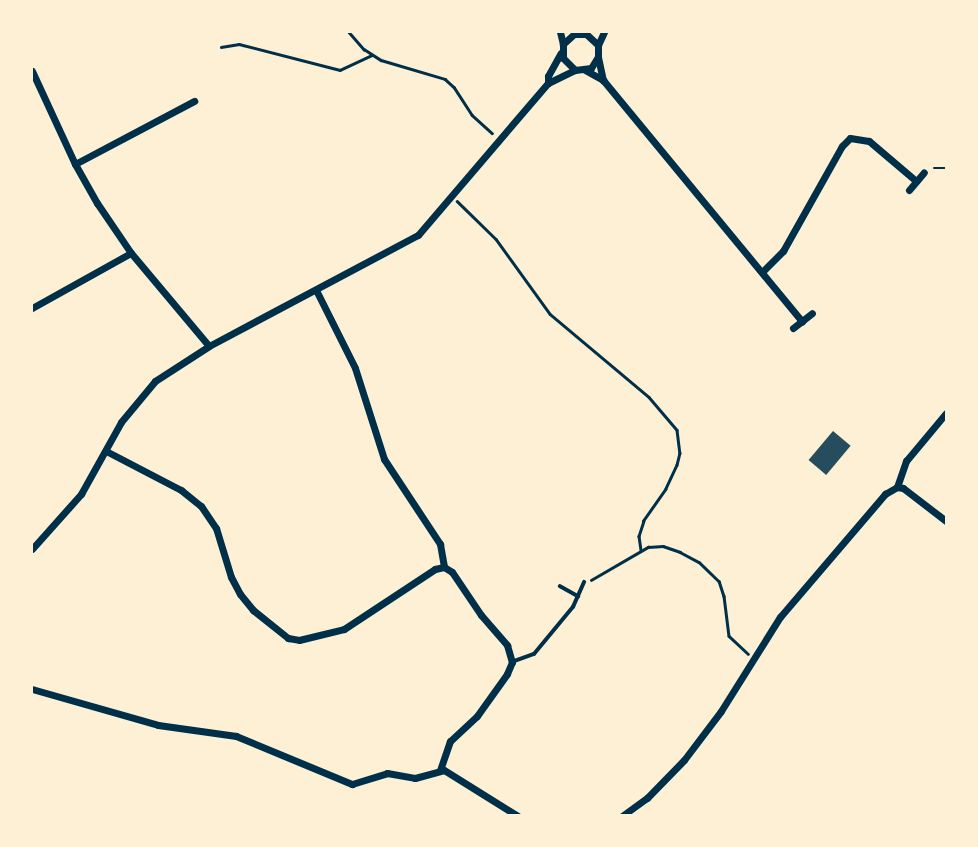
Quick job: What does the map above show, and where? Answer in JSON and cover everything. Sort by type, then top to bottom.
[{"type":"street","points":[[559,32],[563,44]]},
{"type":"street","points":[[548,83],[548,76],[563,44],[570,36],[583,32],[598,45]]},
{"type":"street","points":[[603,80],[598,45],[604,32]]},
{"type":"street","points":[[561,53],[566,64],[575,70]]},
{"type":"street","points":[[585,70],[598,57]]},
{"type":"street","points":[[32,549],[70,508],[121,422],[145,390],[172,368],[209,346],[413,239],[453,196],[548,83],[575,70],[585,70],[603,80],[802,321]]},
{"type":"street","points":[[32,71],[75,164],[131,253],[209,346]]},
{"type":"street","points":[[75,164],[194,101]]},
{"type":"street","points":[[852,127],[854,137]]},
{"type":"street","points":[[762,272],[783,251],[842,146],[854,137]]},
{"type":"street","points":[[854,137],[869,141],[916,181]]},
{"type":"street","points":[[909,190],[924,172]]},
{"type":"street","points":[[32,308],[131,253]]},
{"type":"street","points":[[32,689],[169,727],[236,736],[352,783],[387,773],[420,778],[440,770],[450,741],[477,716],[507,674],[512,662],[504,640],[481,615],[455,576],[444,567],[440,544],[384,459],[350,356],[316,290]]},
{"type":"street","points":[[793,328],[811,313]]},
{"type":"street","points":[[622,816],[647,799],[684,760],[725,705],[793,601],[876,502],[897,487],[906,461],[947,413]]},
{"type":"street","points":[[106,451],[171,484],[201,506],[216,528],[231,577],[240,594],[253,610],[288,638],[299,640],[352,625],[431,571],[444,567]]},
{"type":"street","points":[[897,487],[910,491],[947,521]]},
{"type":"street","points":[[440,770],[518,816]]},
{"type":"lane","points":[[512,662],[534,654],[578,596],[584,582]]},
{"type":"lane","points":[[560,586],[578,596]]},
{"type":"path","points":[[349,32],[372,55],[444,79],[454,87],[472,116],[500,140]]},
{"type":"path","points":[[221,47],[239,44],[340,70],[372,55]]},
{"type":"path","points":[[934,168],[947,168]]},
{"type":"path","points":[[453,196],[496,239],[550,314],[632,382],[670,419],[680,442],[680,453],[672,478],[641,530],[641,550]]},
{"type":"path","points":[[584,582],[623,563],[641,550],[654,546],[671,548],[704,567],[722,588],[729,636],[736,646],[754,658]]},
{"type":"building","points":[[833,431],[851,446],[826,475],[809,460]]}]
